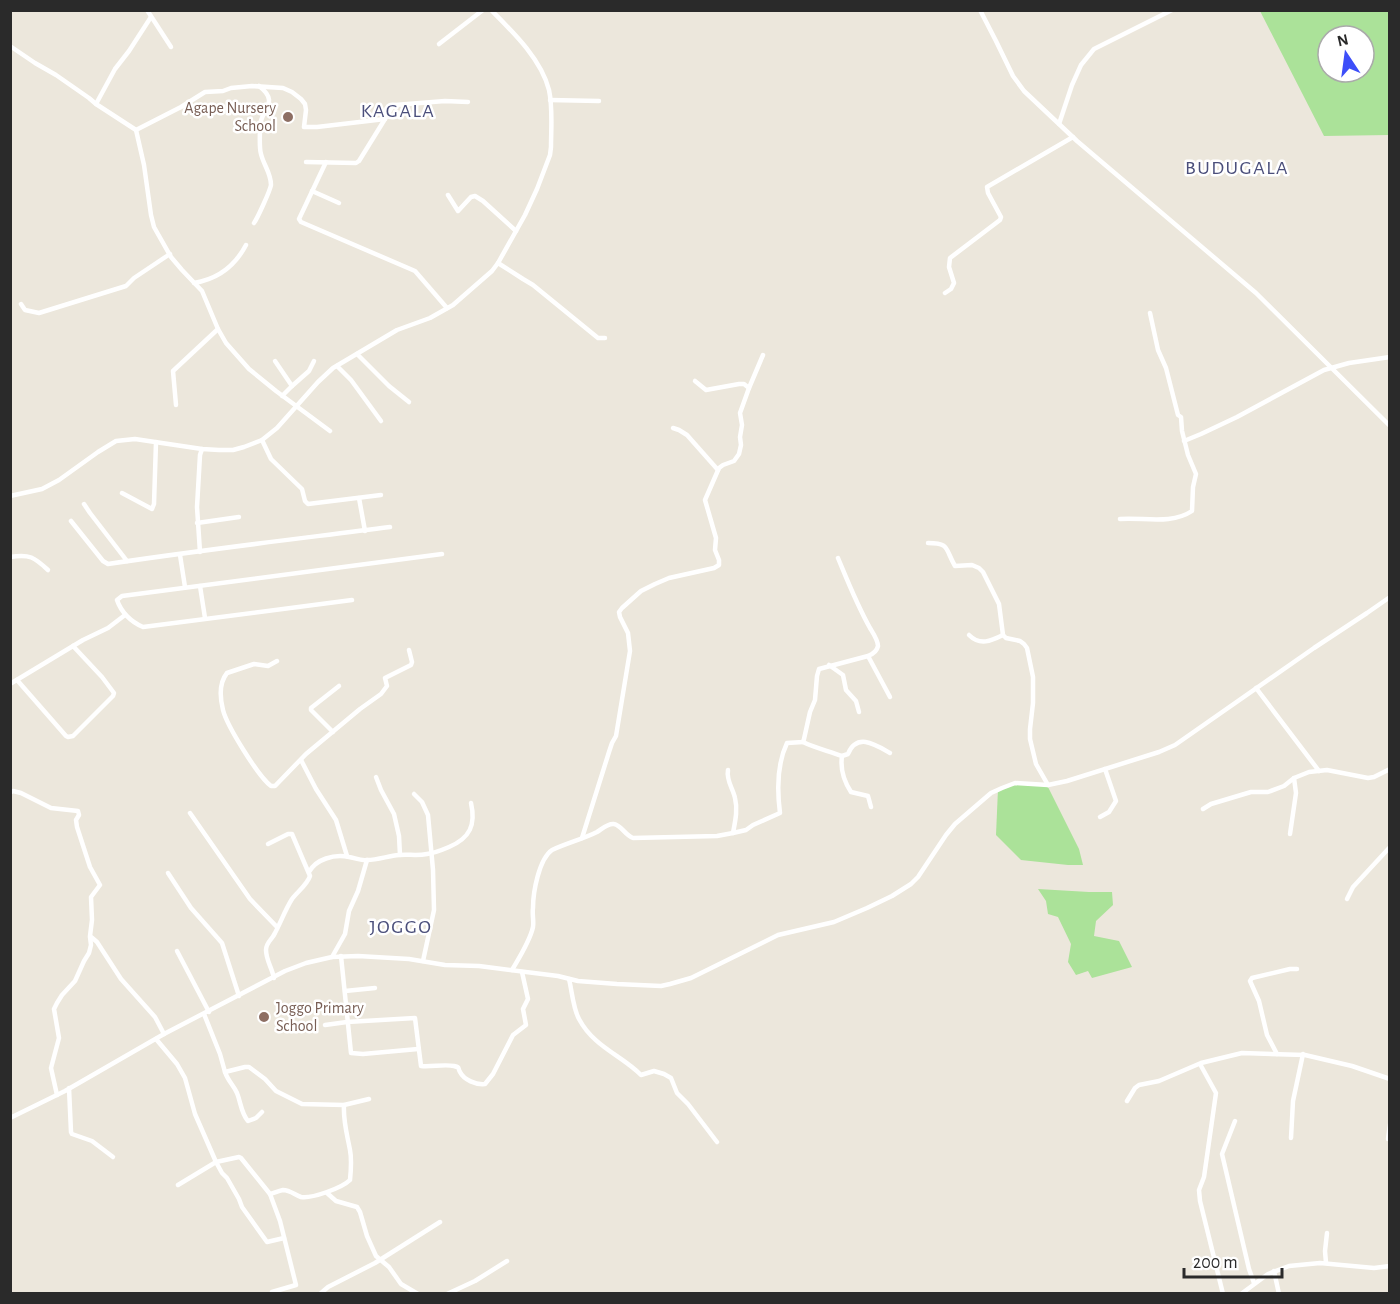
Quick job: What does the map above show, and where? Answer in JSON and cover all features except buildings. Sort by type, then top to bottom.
[{"type":"street","points":[[147,10],[171,47]]},
{"type":"street","points":[[439,44],[483,10]]},
{"type":"street","points":[[10,496],[42,489],[116,441],[135,439],[202,449],[233,450],[262,440],[277,428],[318,382],[337,366],[398,330],[430,318],[447,308],[492,271],[537,189],[551,147],[549,89],[544,77],[525,45],[491,10]]},
{"type":"street","points":[[980,10],[1017,82],[1024,91],[1073,137],[1256,293],[1389,426]]},
{"type":"street","points":[[1059,124],[1081,65],[1094,49],[1172,10]]},
{"type":"street","points":[[96,104],[115,69],[151,16]]},
{"type":"street","points":[[10,46],[136,130],[144,165],[152,221],[170,254],[202,291],[218,329],[232,351],[249,369],[282,396],[330,431]]},
{"type":"street","points":[[136,130],[205,92],[223,91],[242,86],[284,88],[292,92],[305,104],[304,127],[317,128],[385,119]]},
{"type":"street","points":[[254,223],[270,190],[271,182],[270,173],[259,147],[260,120],[269,108],[269,104],[267,94],[259,86]]},
{"type":"street","points":[[550,100],[599,101]]},
{"type":"street","points":[[306,162],[356,163],[395,105],[445,101],[468,102]]},
{"type":"street","points":[[945,293],[954,283],[949,267],[950,258],[1000,220],[1001,217],[987,187],[1073,137]]},
{"type":"street","points":[[326,162],[299,219],[415,271],[447,308]]},
{"type":"street","points":[[312,191],[339,203]]},
{"type":"street","points":[[448,195],[458,211],[471,197],[475,196],[516,231]]},
{"type":"street","points":[[194,282],[210,279],[228,269],[246,245]]},
{"type":"street","points":[[21,304],[25,310],[39,313],[126,286],[170,254]]},
{"type":"street","points":[[498,262],[533,285],[598,338],[605,338]]},
{"type":"street","points":[[1120,519],[1172,519],[1192,511],[1196,474],[1184,441],[1182,420],[1178,415],[1166,368],[1158,350],[1150,313]]},
{"type":"street","points":[[176,405],[173,371],[218,329]]},
{"type":"street","points":[[357,354],[389,386],[409,402]]},
{"type":"street","points":[[582,838],[616,735],[630,651],[628,633],[620,612],[646,587],[669,578],[719,565],[715,550],[716,538],[705,500],[718,470],[723,465],[734,461],[739,454],[742,425],[740,413],[763,355]]},
{"type":"street","points":[[1184,441],[1237,417],[1331,367],[1389,357]]},
{"type":"street","points":[[275,361],[292,386]]},
{"type":"street","points":[[282,396],[309,371],[314,361]]},
{"type":"street","points":[[337,366],[351,380],[381,421]]},
{"type":"street","points":[[695,381],[706,390],[739,384],[744,384],[749,388]]},
{"type":"street","points":[[673,428],[687,435],[718,470]]},
{"type":"street","points":[[262,440],[271,459],[302,489],[308,504],[381,495]]},
{"type":"street","points":[[122,493],[152,509],[156,442]]},
{"type":"street","points":[[200,552],[197,523],[199,465],[202,449]]},
{"type":"street","points":[[359,498],[365,531]]},
{"type":"street","points":[[84,504],[127,561]]},
{"type":"street","points":[[197,523],[238,518]]},
{"type":"street","points":[[71,521],[103,561],[108,564],[390,527]]},
{"type":"street","points":[[928,543],[941,543],[945,546],[955,566],[972,565],[983,572],[999,604],[1003,635],[1005,638],[1020,641],[1027,648],[1032,677],[1033,703],[1030,739],[1038,770],[1048,784]]},
{"type":"street","points":[[351,600],[143,627],[125,615],[117,603],[118,598],[122,596],[442,554]]},
{"type":"street","points":[[10,557],[30,555],[48,570]]},
{"type":"street","points":[[180,555],[185,587]]},
{"type":"street","points":[[803,742],[815,700],[818,671],[830,665],[868,656],[877,649],[877,642],[856,602],[838,558]]},
{"type":"street","points":[[200,586],[205,618]]},
{"type":"street","points":[[10,1118],[57,1095],[164,1034],[285,971],[332,957],[382,957],[445,965],[479,966],[558,976],[578,981],[643,986],[661,986],[691,978],[778,935],[842,919],[892,896],[918,877],[955,824],[991,794],[1002,788],[1015,783],[1048,784],[1067,781],[1175,745],[1389,597]]},
{"type":"street","points":[[10,684],[108,628],[125,615]]},
{"type":"street","points":[[969,635],[978,642],[984,642],[1003,635]]},
{"type":"street","points":[[17,680],[66,736],[73,736],[114,693],[73,646]]},
{"type":"street","points":[[278,661],[268,666],[254,664],[227,673],[221,684],[223,711],[240,745],[271,786],[275,786],[301,759],[381,694],[387,686],[386,678],[411,665],[409,650]]},
{"type":"street","points":[[868,656],[890,697]]},
{"type":"street","points":[[830,665],[843,675],[846,690],[856,701],[860,712]]},
{"type":"street","points":[[333,732],[311,708],[339,686]]},
{"type":"street","points":[[1256,688],[1319,771]]},
{"type":"street","points":[[512,970],[530,937],[538,876],[547,854],[552,850],[611,824],[619,826],[633,838],[717,836],[746,830],[780,813],[778,790],[781,755],[787,743],[803,742],[842,756],[848,754],[854,745],[865,741],[890,753]]},
{"type":"street","points":[[842,756],[845,782],[854,793],[868,796],[871,807]]},
{"type":"street","points":[[301,759],[336,822],[347,856]]},
{"type":"street","points":[[1100,816],[1109,812],[1116,801],[1106,769]]},
{"type":"street","points":[[1203,809],[1211,804],[1251,792],[1268,792],[1284,786],[1305,773],[1327,770],[1364,779],[1374,777],[1389,769]]},
{"type":"street","points":[[728,770],[728,781],[736,801],[733,833]]},
{"type":"street","points":[[376,777],[394,814],[400,855]]},
{"type":"street","points":[[1290,834],[1296,793],[1294,778]]},
{"type":"street","points":[[10,793],[13,791],[21,793],[51,808],[76,810],[79,813],[76,824],[90,867],[100,885],[91,897],[92,920],[89,953],[75,981],[62,995],[54,1009],[59,1038],[51,1068],[57,1095]]},
{"type":"street","points":[[414,794],[426,809],[431,854],[434,910],[423,961]]},
{"type":"street","points":[[309,872],[312,866],[323,860],[347,856],[367,860],[400,855],[431,854],[463,839],[469,832],[473,818],[471,803]]},
{"type":"street","points":[[190,813],[250,900],[277,927]]},
{"type":"street","points":[[268,844],[292,834],[310,876],[293,897],[275,933],[267,943],[267,957],[274,978]]},
{"type":"street","points":[[1347,899],[1353,887],[1389,847]]},
{"type":"street","points":[[332,957],[345,934],[349,911],[358,891],[367,860]]},
{"type":"street","points":[[168,873],[191,908],[222,943],[239,996]]},
{"type":"street","points":[[90,936],[97,942],[121,979],[155,1017],[164,1034]]},
{"type":"street","points":[[177,951],[207,1013],[228,1080],[236,1091],[248,1121],[256,1118],[262,1112]]},
{"type":"street","points":[[341,956],[351,1053],[418,1049]]},
{"type":"street","points":[[1277,1054],[1265,1030],[1259,1000],[1250,981],[1262,975],[1297,969]]},
{"type":"street","points":[[325,1025],[415,1018],[421,1066],[456,1066],[462,1075],[475,1084],[485,1084],[493,1074],[513,1035],[526,1025],[523,1009],[528,999],[522,972]]},
{"type":"street","points":[[569,979],[578,1017],[594,1039],[641,1075],[654,1071],[668,1075],[677,1093],[717,1142]]},
{"type":"street","points":[[345,991],[375,988]]},
{"type":"street","points":[[156,1039],[177,1064],[185,1078],[195,1114],[216,1162],[239,1198],[242,1208],[267,1242],[284,1238]]},
{"type":"street","points":[[1127,1101],[1139,1085],[1166,1079],[1200,1064],[1242,1053],[1303,1054],[1352,1066],[1389,1079]]},
{"type":"street","points":[[1291,1138],[1293,1101],[1303,1054]]},
{"type":"street","points":[[1200,1064],[1216,1093],[1204,1177],[1199,1190],[1222,1293]]},
{"type":"street","points":[[225,1072],[249,1067],[276,1091],[302,1104],[344,1105],[369,1099]]},
{"type":"street","points":[[69,1088],[70,1132],[92,1141],[113,1157]]},
{"type":"street","points":[[270,1194],[282,1190],[301,1197],[308,1197],[340,1188],[350,1180],[351,1152],[344,1122],[344,1105]]},
{"type":"street","points":[[1235,1121],[1222,1154],[1254,1283]]},
{"type":"street","points":[[1388,1139],[1389,1124]]},
{"type":"street","points":[[178,1185],[216,1162],[241,1158],[270,1194],[280,1221],[296,1285],[272,1292]]},
{"type":"street","points":[[327,1193],[336,1200],[357,1207],[376,1256],[389,1267],[401,1284],[418,1293]]},
{"type":"street","points":[[320,1293],[380,1260],[440,1222]]},
{"type":"street","points":[[1326,1263],[1324,1251],[1327,1233]]},
{"type":"street","points":[[447,1293],[475,1281],[507,1261]]},
{"type":"street","points":[[1241,1293],[1268,1274],[1295,1265],[1326,1263],[1374,1268],[1389,1266]]},
{"type":"street","points":[[1274,1271],[1279,1293]]},
{"type":"green space","points":[[1260,11],[1389,11],[1389,135],[1324,136]]},
{"type":"green space","points":[[1015,785],[1047,785],[1079,849],[1083,865],[1021,860],[996,835],[998,789]]},
{"type":"green space","points":[[1038,889],[1112,892],[1113,905],[1096,921],[1094,936],[1119,941],[1132,967],[1092,978],[1088,971],[1076,975],[1068,962],[1071,944],[1058,917],[1048,914],[1046,901]]},
{"type":"place","name":"Agape Nursery School","points":[[288,117]]},
{"type":"place","name":"Joggo Primary School","points":[[264,1017]]},
{"type":"district","name":"KAGALA","points":[[398,111]]},
{"type":"district","name":"BUDUGALA","points":[[1237,168]]},
{"type":"district","name":"JOGGO","points":[[401,927]]}]
